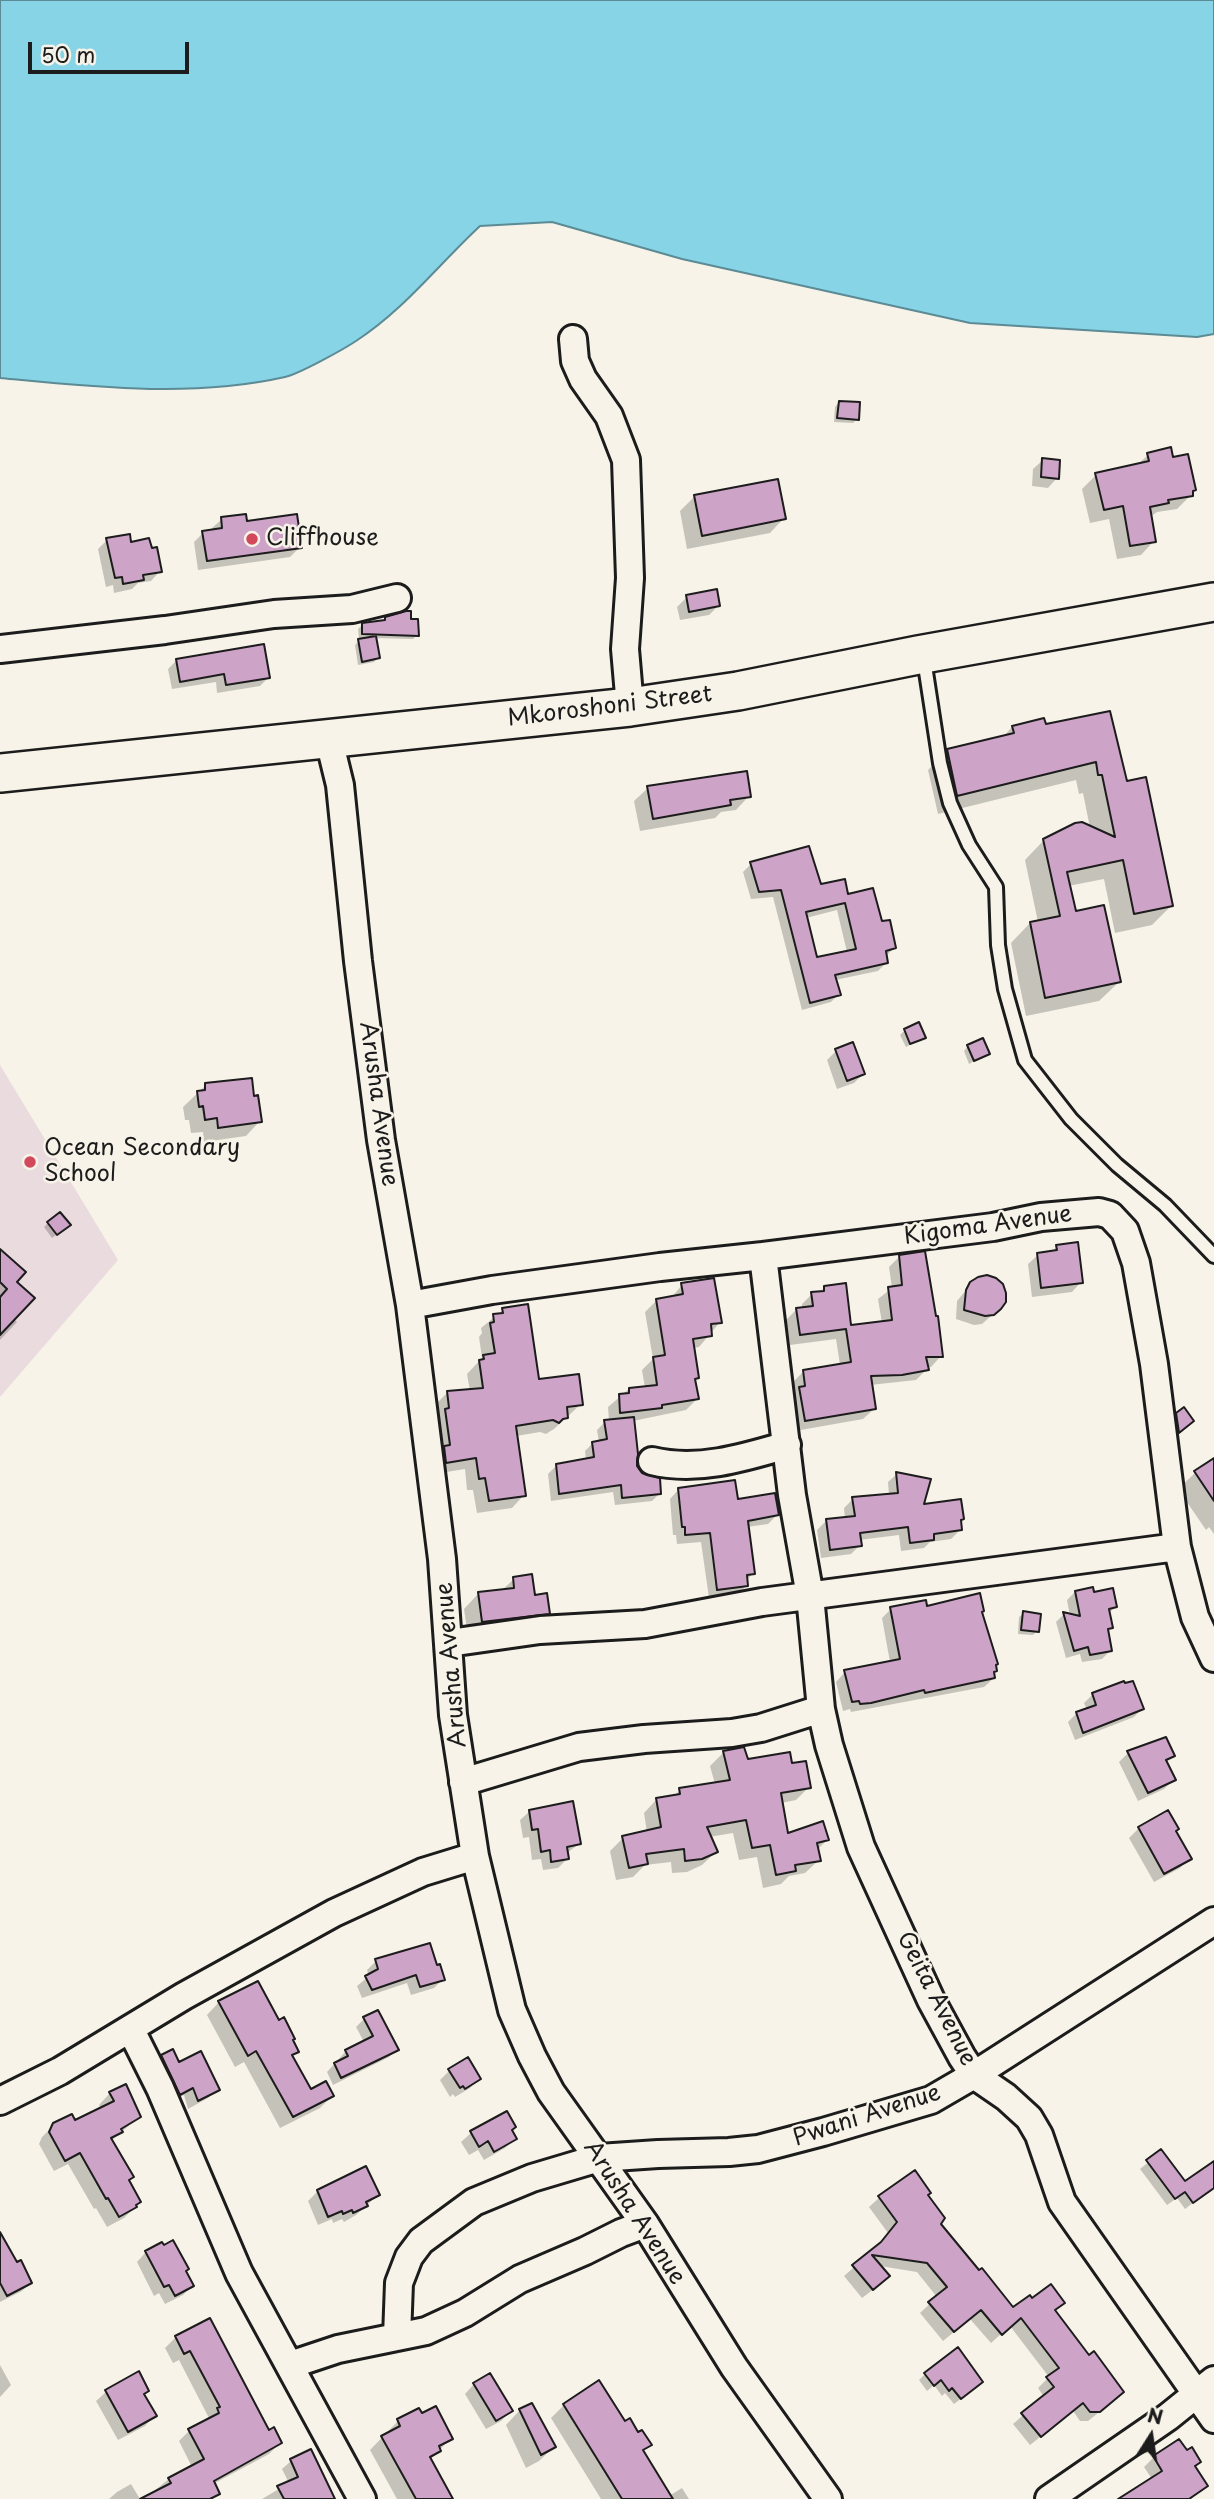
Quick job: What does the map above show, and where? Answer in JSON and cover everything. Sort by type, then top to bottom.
[{"type":"street","points":[[573,339],[573,350],[583,379],[609,416],[626,460],[630,578],[625,649],[630,708]]},
{"type":"street","points":[[0,649],[164,631],[274,614],[352,609],[397,598]]},
{"type":"street","name":"Mkoroshoni Street","points":[[0,773],[630,708],[738,691],[1214,602]]},
{"type":"street","name":"Arusha Avenue","points":[[329,740],[340,785],[358,961],[381,1140],[410,1305],[442,1559],[453,1715],[475,1856],[512,2010],[551,2092],[645,2224],[734,2367],[828,2499]]},
{"type":"street","name":"Kigoma Avenue","points":[[410,1305],[492,1290],[993,1227],[1041,1217],[1099,1212],[1110,1215],[1125,1231],[1136,1263],[1154,1364],[1177,1547],[1195,1617],[1214,1658]]},
{"type":"street","name":"Geita Avenue","points":[[763,1256],[792,1494],[810,1596],[821,1709],[829,1745],[861,1847],[931,2000],[974,2075],[1006,2097],[1029,2118],[1039,2135],[1062,2202],[1205,2388],[1214,2419]]},
{"type":"street","points":[[652,1461],[677,1466],[696,1466],[787,1446]]},
{"type":"street","points":[[449,1643],[540,1630],[645,1624],[762,1602],[1177,1547]]},
{"type":"street","points":[[463,1782],[579,1747],[732,1733],[761,1728],[821,1709]]},
{"type":"street","points":[[0,2101],[60,2071],[184,1996],[334,1913],[422,1872],[475,1856]]},
{"type":"street","name":"Pwani Avenue","points":[[397,2337],[399,2283],[410,2257],[421,2241],[474,2202],[532,2178],[599,2158],[729,2152],[768,2147],[931,2100],[1214,1921]]},
{"type":"street","points":[[131,2030],[160,2088],[239,2273],[362,2499]]},
{"type":"street","points":[[290,2365],[338,2349],[426,2331],[465,2313],[520,2279],[645,2224]]},
{"type":"street","points":[[1049,2499],[1205,2388]]},
{"type":"lane","points":[[918,656],[926,672],[940,763],[950,803],[969,845],[996,887],[998,945],[1004,989],[1025,1060],[1071,1119],[1117,1165],[1165,1205],[1214,1256]]},
{"type":"shaded area","name":"Ocean Secondary School","points":[[0,1065],[118,1260],[0,1397]]},
{"type":"water","points":[[0,0],[1214,0],[1214,334],[1197,337],[970,323],[682,259],[552,222],[480,226],[406,301],[373,329],[332,355],[285,377],[179,389],[107,387],[0,378]]},
{"type":"building","points":[[839,401],[860,402],[859,420],[837,418]]},
{"type":"building","points":[[1171,447],[1173,457],[1188,454],[1196,490],[1193,491],[1193,496],[1168,500],[1169,503],[1150,507],[1156,542],[1130,546],[1123,506],[1104,510],[1095,473],[1149,461],[1147,453]]},
{"type":"building","points":[[1042,458],[1060,460],[1059,479],[1041,477]]},
{"type":"building","points":[[778,479],[786,519],[702,536],[694,495]]},
{"type":"building","name":"Cliffhouse","points":[[246,514],[247,521],[297,514],[302,548],[207,561],[202,531],[222,528],[221,517]]},
{"type":"building","points":[[130,534],[131,542],[149,538],[152,548],[157,547],[162,572],[143,575],[144,580],[123,584],[122,577],[115,578],[106,538]]},
{"type":"building","points":[[717,589],[720,606],[689,612],[686,595]]},
{"type":"building","points":[[411,611],[411,619],[418,619],[419,636],[362,634],[362,623],[385,620],[385,617]]},
{"type":"building","points":[[376,636],[380,658],[362,662],[358,639]]},
{"type":"building","points":[[264,644],[270,678],[226,685],[224,674],[180,682],[176,659]]},
{"type":"building","points":[[1110,711],[1127,781],[1146,777],[1173,906],[1134,914],[1123,860],[1067,872],[1076,911],[1104,905],[1121,982],[1045,998],[1030,922],[1060,916],[1043,839],[1082,822],[1115,837],[1102,775],[1098,775],[1096,762],[957,796],[947,749],[1014,733],[1012,726],[1044,718],[1046,724]]},
{"type":"building","points":[[747,771],[751,797],[730,800],[731,805],[653,819],[647,786]]},
{"type":"building","points":[[809,846],[821,884],[845,879],[848,894],[873,888],[882,921],[890,920],[896,948],[886,951],[888,963],[835,975],[841,995],[810,1003],[781,890],[759,892],[750,862]],"holes":[[[845,903],[856,949],[817,957],[806,912]]]},
{"type":"building","points":[[919,1022],[926,1038],[910,1044],[904,1029]]},
{"type":"building","points":[[983,1038],[990,1054],[974,1061],[967,1045]]},
{"type":"building","points":[[853,1042],[865,1074],[847,1081],[835,1049]]},
{"type":"building","points":[[252,1078],[262,1122],[218,1128],[217,1118],[205,1120],[203,1106],[199,1107],[197,1091],[205,1090],[205,1083]]},
{"type":"building","points":[[60,1212],[71,1225],[57,1235],[47,1222]]},
{"type":"building","points":[[1078,1242],[1083,1283],[1041,1288],[1037,1253],[1057,1250],[1056,1245]]},
{"type":"building","points":[[0,1249],[26,1272],[17,1282],[35,1298],[0,1335],[0,1297],[7,1289],[0,1282]]},
{"type":"building","points":[[925,1251],[943,1357],[926,1357],[929,1370],[902,1375],[871,1376],[876,1409],[805,1421],[799,1387],[805,1386],[803,1370],[851,1362],[846,1329],[800,1335],[796,1308],[813,1306],[811,1292],[824,1291],[824,1286],[846,1283],[851,1325],[892,1320],[888,1287],[902,1285],[899,1255]]},
{"type":"building","points":[[987,1275],[1003,1284],[1006,1302],[994,1315],[985,1316],[964,1310],[966,1290],[970,1282]]},
{"type":"building","points":[[714,1278],[722,1323],[711,1324],[712,1336],[693,1339],[699,1399],[662,1405],[662,1408],[620,1413],[619,1394],[629,1393],[629,1388],[657,1385],[653,1357],[665,1355],[656,1299],[683,1294],[681,1283]]},
{"type":"building","points":[[528,1304],[539,1379],[579,1374],[583,1405],[567,1407],[568,1418],[559,1423],[553,1420],[516,1426],[526,1496],[489,1501],[485,1478],[479,1479],[476,1458],[446,1463],[444,1446],[450,1445],[445,1409],[449,1408],[447,1391],[483,1388],[479,1360],[484,1359],[483,1355],[495,1353],[490,1323],[494,1322],[493,1314],[503,1313],[502,1308]]},
{"type":"building","points":[[1184,1407],[1194,1421],[1179,1433],[1176,1413]]},
{"type":"building","points":[[634,1417],[637,1466],[642,1473],[660,1478],[661,1494],[622,1498],[621,1485],[559,1494],[556,1464],[594,1457],[592,1442],[607,1439],[604,1420]]},
{"type":"building","points":[[1214,1458],[1214,1501],[1194,1471]]},
{"type":"building","points":[[896,1472],[931,1479],[924,1504],[961,1499],[964,1519],[961,1520],[962,1530],[934,1534],[934,1540],[910,1543],[908,1527],[860,1533],[862,1546],[830,1550],[826,1519],[855,1516],[852,1497],[898,1493]]},
{"type":"building","points":[[735,1480],[738,1499],[775,1493],[779,1515],[748,1521],[755,1574],[747,1575],[748,1586],[717,1590],[710,1533],[685,1535],[678,1488]]},
{"type":"building","points":[[532,1574],[535,1595],[547,1593],[550,1614],[482,1622],[478,1592],[514,1588],[513,1577]]},
{"type":"building","points":[[1093,1587],[1094,1592],[1113,1588],[1117,1607],[1109,1609],[1113,1628],[1108,1629],[1112,1651],[1090,1655],[1088,1647],[1074,1651],[1063,1612],[1080,1616],[1075,1591]]},
{"type":"building","points":[[980,1593],[982,1612],[998,1664],[997,1671],[994,1672],[995,1678],[925,1693],[924,1690],[871,1703],[852,1702],[844,1670],[900,1659],[890,1607],[926,1600],[927,1606]]},
{"type":"building","points":[[1023,1611],[1041,1614],[1039,1632],[1021,1630]]},
{"type":"building","points":[[1124,1681],[1133,1681],[1144,1709],[1083,1733],[1076,1712],[1096,1705],[1092,1693]]},
{"type":"building","points":[[1166,1737],[1175,1756],[1166,1760],[1176,1780],[1148,1793],[1127,1751]]},
{"type":"building","points":[[744,1747],[748,1759],[790,1752],[792,1763],[806,1761],[811,1788],[781,1793],[788,1833],[823,1821],[829,1840],[817,1843],[821,1861],[795,1865],[796,1871],[776,1875],[770,1845],[752,1848],[746,1820],[707,1827],[718,1852],[702,1859],[685,1861],[684,1849],[646,1854],[648,1864],[629,1868],[622,1836],[661,1827],[656,1798],[680,1794],[679,1788],[730,1780],[723,1751]]},
{"type":"building","points":[[573,1801],[581,1844],[567,1847],[569,1859],[551,1862],[550,1850],[541,1852],[538,1829],[532,1830],[529,1810]]},
{"type":"building","points":[[1168,1810],[1192,1859],[1164,1874],[1138,1827]]},
{"type":"building","points":[[430,1943],[445,1980],[420,1987],[416,1975],[372,1990],[365,1976],[378,1969],[375,1959]]},
{"type":"building","points":[[258,1981],[279,2020],[284,2017],[295,2039],[293,2040],[299,2052],[292,2055],[311,2089],[326,2081],[334,2096],[293,2117],[256,2051],[248,2056],[218,2001]]},
{"type":"building","points":[[378,2010],[399,2050],[341,2078],[334,2063],[348,2056],[345,2050],[373,2036],[363,2017]]},
{"type":"building","points":[[173,2049],[179,2062],[201,2051],[220,2090],[198,2101],[193,2088],[180,2095],[161,2055]]},
{"type":"building","points":[[468,2057],[481,2079],[465,2089],[463,2086],[460,2088],[448,2069]]},
{"type":"building","points":[[126,2084],[141,2117],[111,2138],[134,2177],[129,2180],[141,2202],[119,2217],[80,2153],[65,2161],[49,2132],[53,2123],[72,2114],[75,2120],[114,2101],[109,2092]]},
{"type":"building","points":[[507,2111],[516,2127],[512,2130],[517,2139],[494,2152],[488,2141],[479,2147],[470,2131]]},
{"type":"building","points":[[1161,2149],[1185,2181],[1214,2161],[1214,2188],[1193,2203],[1185,2192],[1175,2199],[1146,2160]]},
{"type":"building","points":[[366,2166],[380,2195],[366,2202],[368,2206],[353,2213],[352,2210],[343,2214],[342,2211],[328,2217],[317,2190]]},
{"type":"building","points":[[915,2170],[931,2193],[928,2195],[945,2218],[941,2224],[979,2270],[982,2268],[1013,2307],[1030,2295],[1032,2298],[1051,2284],[1065,2303],[1055,2310],[1089,2355],[1094,2351],[1124,2392],[1100,2412],[1090,2412],[1083,2403],[1041,2437],[1021,2413],[1054,2387],[1046,2377],[1059,2368],[1021,2318],[1002,2335],[981,2310],[954,2332],[928,2302],[947,2287],[927,2263],[872,2255],[890,2276],[873,2290],[852,2265],[881,2242],[897,2222],[878,2196]]},
{"type":"building","points":[[0,2232],[17,2262],[21,2260],[32,2283],[7,2296],[0,2283]]},
{"type":"building","points":[[173,2240],[189,2269],[186,2271],[194,2286],[175,2296],[169,2285],[164,2287],[145,2251],[162,2242],[164,2245]]},
{"type":"building","points":[[210,2318],[269,2430],[274,2427],[282,2443],[214,2481],[220,2494],[210,2499],[140,2499],[171,2483],[168,2478],[204,2459],[188,2429],[219,2413],[217,2408],[220,2407],[190,2351],[184,2354],[175,2336]]},
{"type":"building","points":[[958,2347],[983,2382],[961,2399],[952,2388],[949,2391],[941,2380],[934,2386],[924,2373]]},
{"type":"building","points":[[139,2371],[149,2391],[144,2394],[157,2416],[128,2432],[105,2390]]},
{"type":"building","points":[[490,2373],[513,2411],[496,2421],[473,2383]]},
{"type":"building","points":[[599,2380],[625,2421],[630,2418],[638,2432],[642,2430],[652,2445],[643,2450],[673,2499],[622,2499],[563,2404]]},
{"type":"building","points":[[532,2403],[556,2447],[541,2455],[519,2409]]},
{"type":"building","points":[[436,2406],[453,2439],[439,2446],[441,2451],[430,2457],[453,2499],[416,2499],[381,2436],[400,2426],[397,2419],[419,2408],[422,2413]]},
{"type":"building","points":[[1179,2439],[1187,2450],[1192,2447],[1201,2462],[1195,2466],[1208,2486],[1189,2499],[1118,2499],[1162,2471],[1153,2456]]},
{"type":"building","points":[[311,2449],[335,2499],[284,2499],[277,2486],[298,2477],[290,2459]]},
{"type":"place","name":"Cliffhouse","points":[[252,539]]},
{"type":"place","name":"Ocean Secondary School","points":[[30,1162]]}]
